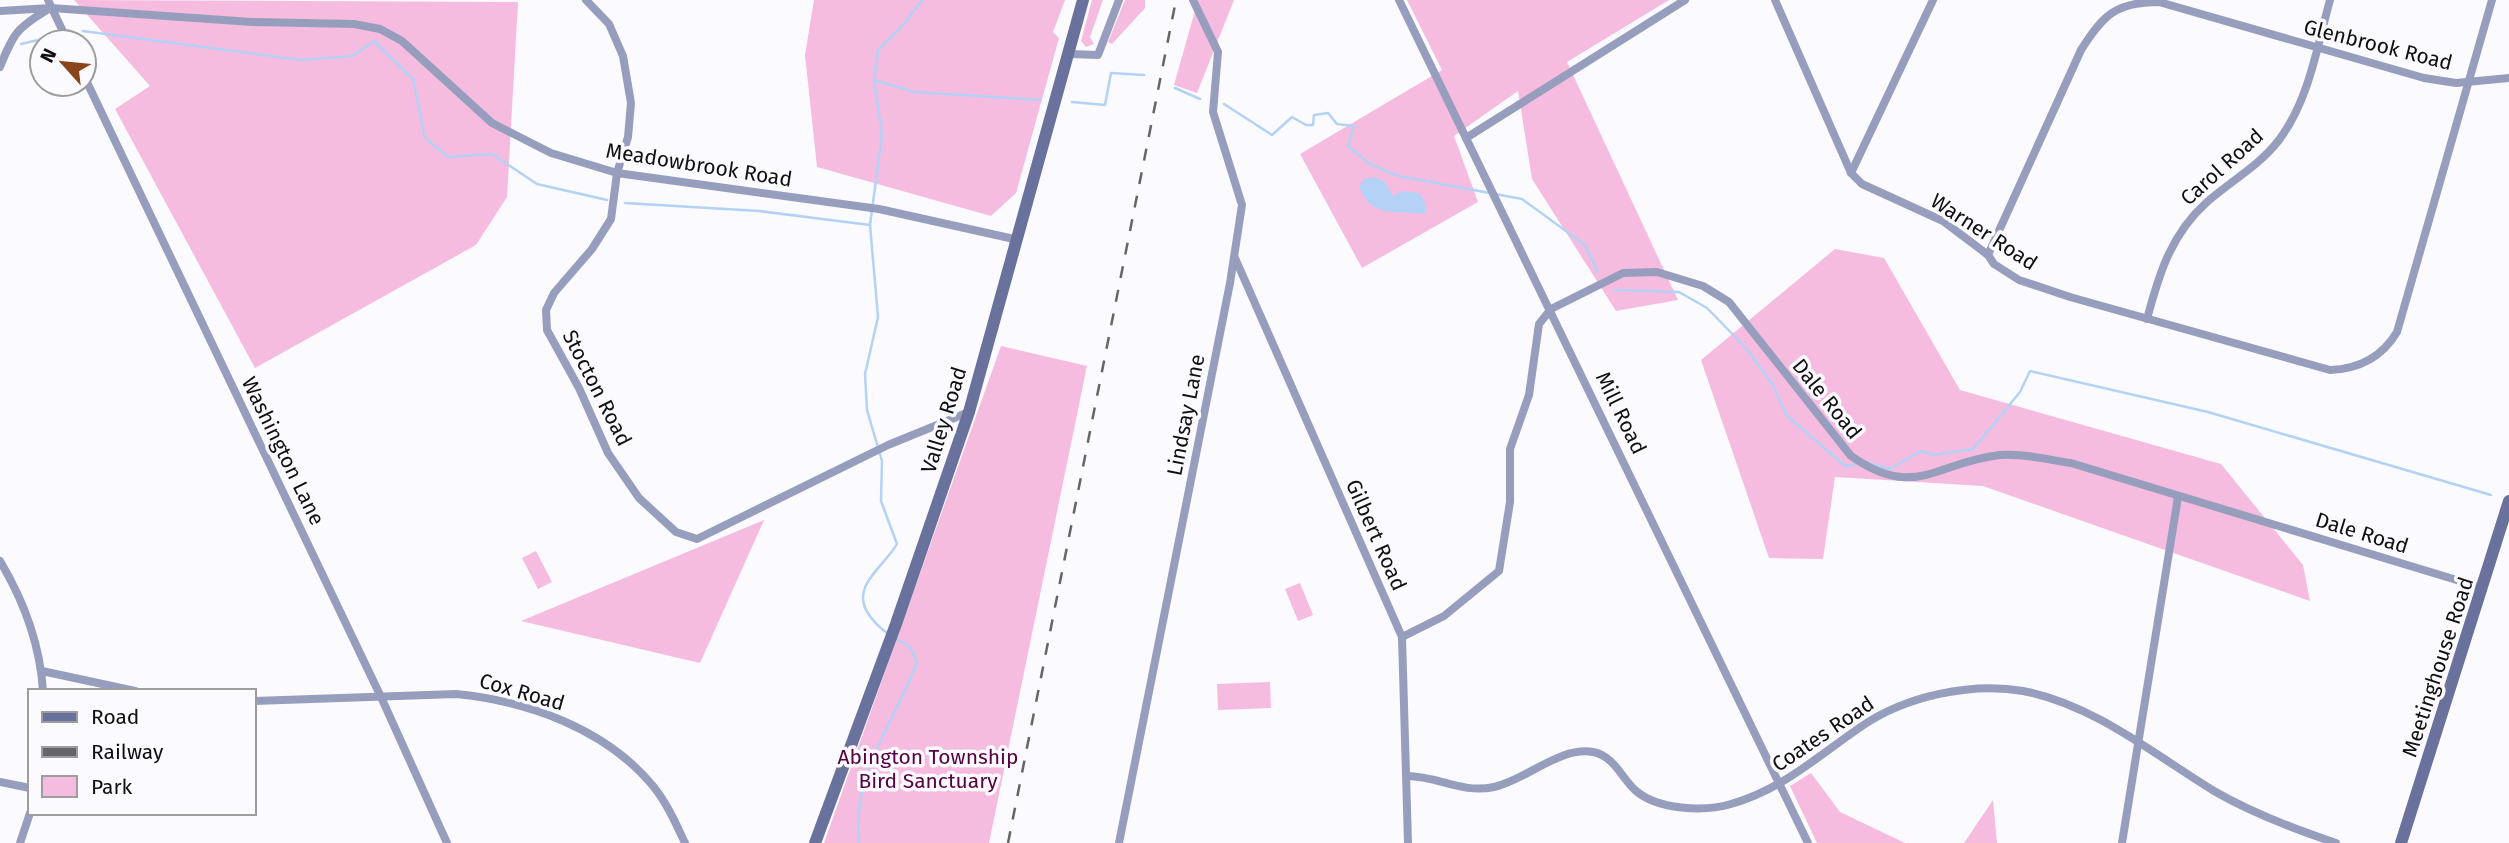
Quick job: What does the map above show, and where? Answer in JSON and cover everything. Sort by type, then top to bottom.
[{"type":"main road","name":"Valley Road","points":[[815,843],[896,624],[969,412],[1014,239],[1070,54],[1083,0]]},
{"type":"main road","name":"Meetinghouse Road","points":[[2401,843],[2509,501]]},
{"type":"street","name":"Stocton Road","points":[[586,0],[609,24],[623,56],[631,103],[628,137],[617,173],[611,219],[554,293],[546,310],[547,330],[579,388],[608,453],[639,498],[676,532],[697,539],[888,445],[969,412]]},
{"type":"street","points":[[1070,54],[1098,55],[1119,0]]},
{"type":"street","name":"Lindsay Lane","points":[[1118,843],[1234,258],[1242,205],[1213,112],[1218,52],[1193,0]]},
{"type":"street","name":"Mill Road","points":[[1399,0],[1808,843]]},
{"type":"street","points":[[1466,138],[1685,0]]},
{"type":"street","points":[[1775,0],[1851,173]]},
{"type":"street","points":[[1851,173],[1933,0]]},
{"type":"street","name":"Carol Road","points":[[2147,319],[2170,247],[2194,214],[2264,159],[2281,137],[2303,96],[2330,0]]},
{"type":"street","points":[[2469,82],[2492,0]]},
{"type":"street","name":"Glenbrook Road","points":[[1988,255],[2081,50],[2099,22],[2116,9],[2133,2],[2159,2],[2424,78],[2456,83],[2509,78]]},
{"type":"street","name":"Meadowbrook Road","points":[[0,11],[50,4],[252,22],[354,24],[380,29],[402,41],[492,124],[551,153],[617,173],[879,209],[1014,239]]},
{"type":"street","points":[[0,68],[12,36],[50,4],[61,28]]},
{"type":"street","name":"Warner Road","points":[[1851,173],[1862,184],[1944,221],[1988,255],[1994,264],[2019,280],[2330,370],[2349,369],[2381,353],[2397,332],[2469,82]]},
{"type":"street","name":"Washington Lane","points":[[95,98],[381,697],[447,843]]},
{"type":"street","name":"Gilbert Road","points":[[1234,258],[1402,637],[1408,843]]},
{"type":"street","name":"Dale Road","points":[[1551,309],[1623,274],[1657,272],[1703,286],[1729,302],[1851,456],[1873,471],[1912,480],[1949,467],[2002,455],[2071,463],[2483,588]]},
{"type":"street","points":[[1402,637],[1444,616],[1499,571],[1510,502],[1510,449],[1529,395],[1539,324],[1551,309]]},
{"type":"street","points":[[2122,843],[2178,497]]},
{"type":"street","points":[[0,561],[29,619],[42,671],[43,689]]},
{"type":"street","points":[[42,671],[126,689]]},
{"type":"street","name":"Coates Road","points":[[1407,776],[1427,778],[1459,788],[1484,789],[1513,781],[1554,761],[1589,751],[1607,758],[1641,795],[1671,805],[1727,806],[1780,785],[1861,726],[1888,711],[1964,691],[2014,690],[2074,707],[2234,802],[2336,843]]},
{"type":"street","name":"Cox Road","points":[[256,701],[433,694],[484,696],[531,709],[568,723],[638,770],[655,788],[685,843]]},
{"type":"street","points":[[0,782],[28,788]]},
{"type":"street","points":[[20,843],[29,815]]},
{"type":"green space","points":[[74,0],[518,2],[507,197],[476,245],[255,368],[115,109],[150,86]]},
{"type":"green space","points":[[814,0],[1065,0],[1053,32],[1059,38],[1016,193],[991,216],[817,167],[805,55]]},
{"type":"green space","points":[[1092,0],[1103,0],[1090,37],[1094,44],[1086,47],[1081,41]]},
{"type":"green space","points":[[1125,0],[1145,0],[1145,8],[1112,44],[1108,42]]},
{"type":"green space","points":[[1198,0],[1234,0],[1197,93],[1174,85]]},
{"type":"green space","points":[[1407,0],[1669,0],[1567,62],[1678,300],[1616,311],[1532,179],[1518,91],[1454,136],[1478,202],[1362,268],[1300,154],[1442,70]]},
{"type":"green space","points":[[1835,249],[1884,258],[1960,390],[2221,464],[2303,565],[2310,601],[1983,486],[1835,477],[1823,559],[1769,558],[1701,360]]},
{"type":"green space","name":"Abington Township Bird Sanctuary","points":[[1001,346],[1087,366],[989,843],[824,843]]},
{"type":"green space","points":[[764,520],[700,663],[521,621]]},
{"type":"green space","points":[[536,551],[552,582],[538,589],[522,558]]},
{"type":"green space","points":[[1300,583],[1313,615],[1298,621],[1285,589]]},
{"type":"green space","points":[[1270,682],[1271,708],[1218,710],[1217,684]]},
{"type":"green space","points":[[1811,773],[1840,812],[1905,843],[1817,843],[1790,786]]},
{"type":"green space","points":[[1993,800],[1997,843],[1964,843]]},
{"type":"water","points":[[1374,177],[1384,181],[1393,196],[1403,191],[1419,193],[1426,204],[1425,214],[1386,211],[1371,204],[1359,187],[1364,179]]},
{"type":"waterway","points":[[889,634],[869,615],[863,595],[871,577],[897,544],[881,501],[882,461],[867,410],[865,374],[878,317],[870,225],[882,135],[874,80],[878,50],[904,24],[922,0]]},
{"type":"waterway","points":[[98,33],[301,60],[353,56],[374,41],[413,79],[425,138],[448,157],[492,154],[537,184],[607,200]]},
{"type":"waterway","points":[[21,44],[28,42]]},
{"type":"waterway","points":[[1072,102],[1105,105],[1111,73],[1144,75]]},
{"type":"waterway","points":[[874,80],[914,92],[1041,100]]},
{"type":"waterway","points":[[1175,88],[1200,99]]},
{"type":"waterway","points":[[1224,104],[1272,135],[1292,117],[1306,125],[1313,125],[1314,115],[1328,113],[1337,124],[1354,126],[1348,146],[1370,164],[1398,176],[1522,199],[1585,245],[1598,272]]},
{"type":"waterway","points":[[625,203],[759,211],[870,225]]},
{"type":"waterway","points":[[1615,290],[1679,292],[1707,308],[1746,348],[1773,385],[1786,415],[1845,466],[1856,464]]},
{"type":"waterway","points":[[1866,462],[1890,469],[1921,451],[1933,455],[1973,449],[2020,392],[2030,371],[2208,412],[2491,495]]},
{"type":"waterway","points":[[859,843],[858,817],[868,771],[917,662],[910,647],[895,638]]},
{"type":"railway","points":[[1008,843],[1176,0]]}]
